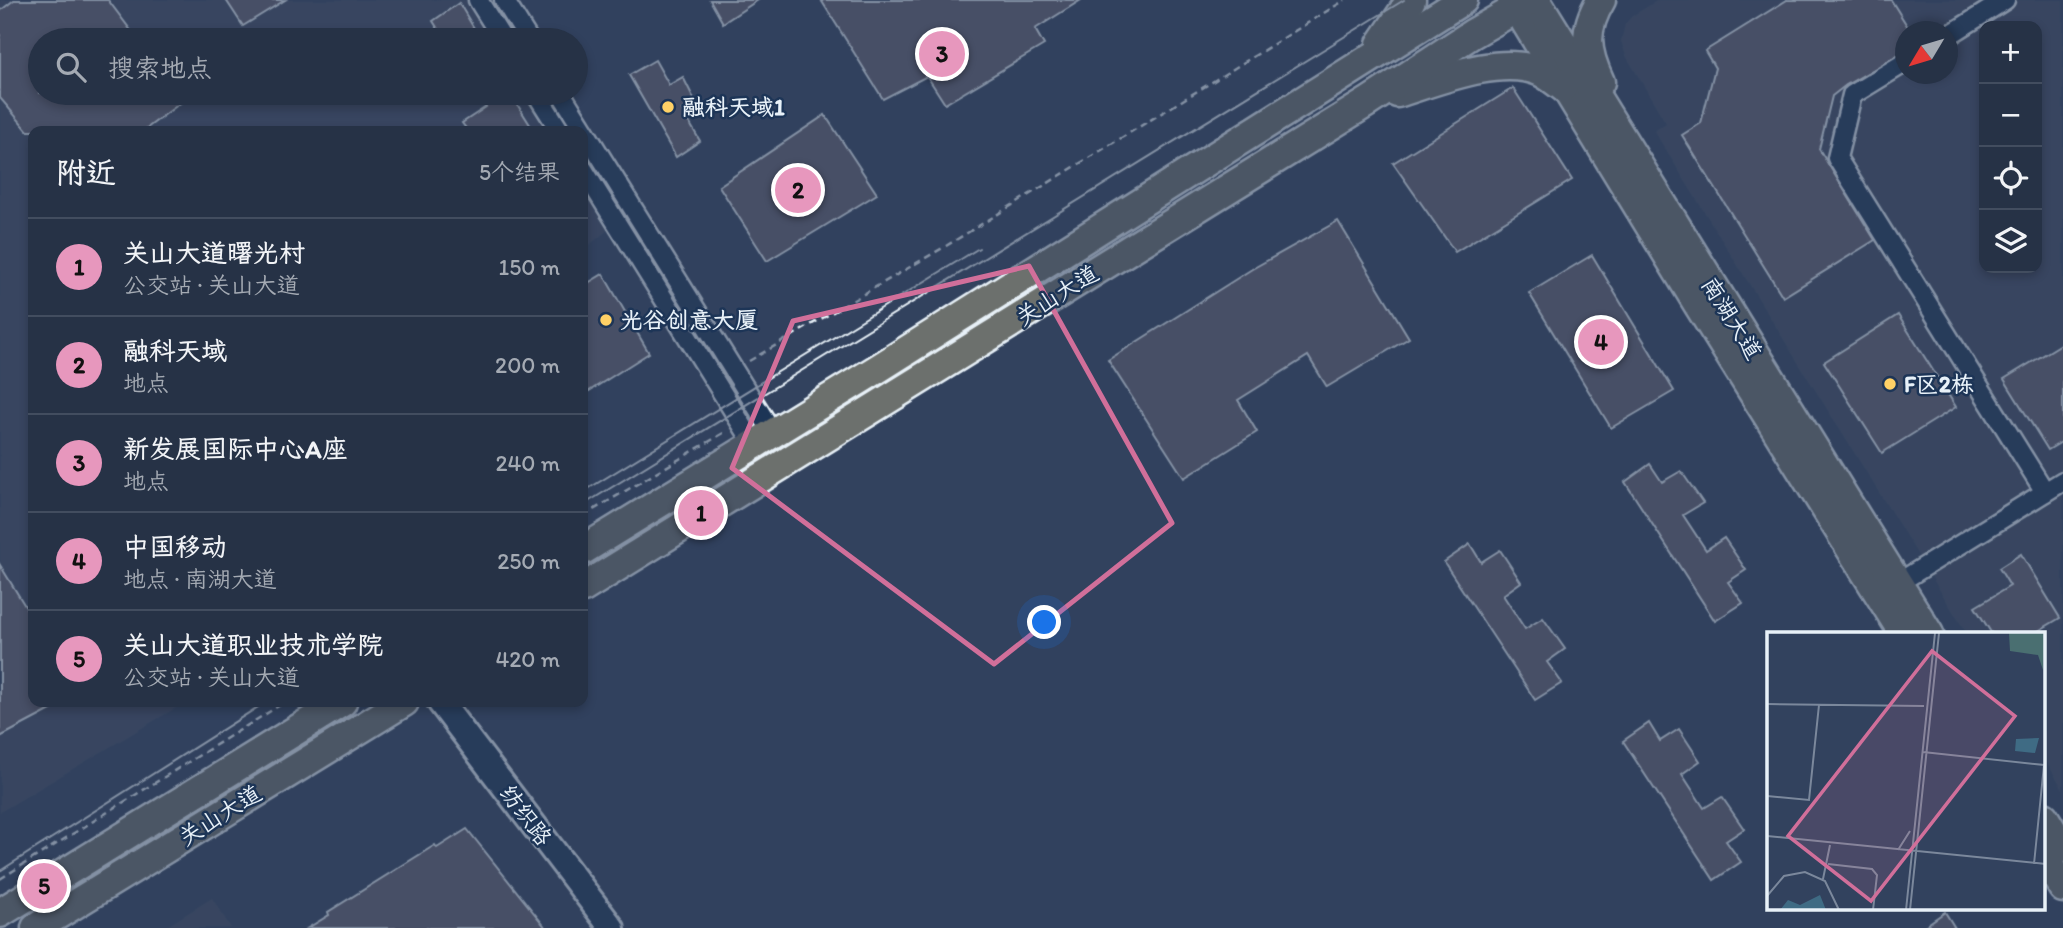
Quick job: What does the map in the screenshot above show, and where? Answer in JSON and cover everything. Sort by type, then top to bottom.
[{"type":"main road","points":[[1375,53],[1411,0]]},
{"type":"main road","name":"关山大道","points":[[588,547],[756,433],[1239,143],[1375,53],[1463,0]]},
{"type":"main road","points":[[1601,0],[1591,18],[1587,38],[1588,53],[1594,71],[1649,185]]},
{"type":"main road","name":"关山大道","points":[[588,585],[1368,102],[1524,2]]},
{"type":"main road","name":"南湖大道","points":[[1524,2],[1649,185],[1928,632]]},
{"type":"main road","name":"南湖大道","points":[[1524,2],[1563,87],[1903,632]]},
{"type":"main road","points":[[1368,102],[1475,69],[1507,66],[1539,71],[1563,87]]},
{"type":"main road","name":"关山大道","points":[[0,914],[334,707]]},
{"type":"main road","name":"关山大道","points":[[36,928],[396,707]]},
{"type":"main road","name":"纺织路","points":[[444,707],[612,928]]},
{"type":"main road","points":[[2046,820],[2063,848]]},
{"type":"main road","points":[[2046,860],[2063,888]]},
{"type":"street","points":[[478,0],[496,28]]},
{"type":"street","points":[[503,0],[520,28]]},
{"type":"street","points":[[1958,30],[2005,0]]},
{"type":"street","points":[[1895,69],[1852,95],[1836,158],[2045,492]]},
{"type":"street","points":[[543,105],[556,126]]},
{"type":"street","points":[[568,105],[580,126]]},
{"type":"street","points":[[588,140],[756,433]]},
{"type":"street","points":[[588,177],[756,433]]},
{"type":"street","points":[[1898,583],[2063,481]]},
{"type":"path","points":[[746,362],[946,246],[1345,0]]},
{"type":"path","points":[[588,514],[756,433]]},
{"type":"path","points":[[0,879],[277,707]]},
{"type":"highlighted area","points":[[1029,266],[1172,523],[994,664],[732,468],[793,321]]},
{"type":"shaded area","points":[[0,0],[466,0],[484,28],[28,28],[28,105],[531,105],[544,126],[28,126],[28,707],[178,707],[0,812]]},
{"type":"shaded area","points":[[1658,0],[2063,0],[2063,789],[2046,761],[2046,632],[1966,632],[1654,131],[1666,123],[1626,56],[1621,41],[1625,24],[1632,16]]},
{"type":"shaded area","points":[[588,198],[608,230],[588,246]]},
{"type":"shaded area","points":[[212,898],[231,928],[164,928]]},
{"type":"building","points":[[14,0],[108,0],[129,28],[28,28],[28,105],[178,105],[150,126],[28,126],[28,131],[0,98],[0,11]]},
{"type":"building","points":[[226,0],[285,0],[243,26]]},
{"type":"building","points":[[710,0],[758,0],[723,23]]},
{"type":"building","points":[[821,0],[1081,0],[1035,29],[1044,45],[945,104],[927,76],[883,99]]},
{"type":"building","points":[[1787,0],[1891,0],[1904,21],[1895,21],[1895,57],[1832,96],[1819,149],[1875,240],[1783,297],[1682,135],[1701,123],[1715,68],[1705,51]]},
{"type":"building","points":[[459,3],[474,28],[437,28],[433,21]]},
{"type":"building","name":"融科天域1","points":[[655,60],[669,85],[683,77],[696,103],[682,110],[700,141],[676,157],[629,75]]},
{"type":"building","points":[[1513,88],[1572,180],[1455,252],[1393,163]]},
{"type":"building","points":[[485,105],[518,105],[531,126],[464,126],[462,123],[486,107]]},
{"type":"building","points":[[825,115],[877,194],[767,261],[719,186]]},
{"type":"building","points":[[1338,221],[1409,338],[1327,387],[1308,356],[1238,400],[1257,432],[1184,478],[1108,360],[1252,269]]},
{"type":"building","points":[[1592,255],[1674,391],[1611,428],[1529,293]]},
{"type":"building","name":"光谷创意大厦","points":[[603,274],[649,353],[588,392],[588,283]]},
{"type":"building","name":"F区2栋","points":[[1898,315],[1956,407],[1882,453],[1824,362]]},
{"type":"building","points":[[2063,343],[2063,441],[2048,450],[2004,379]]},
{"type":"building","points":[[1650,464],[1662,482],[1681,471],[1703,503],[1683,515],[1706,550],[1724,538],[1746,570],[1728,582],[1743,603],[1715,621],[1625,482]]},
{"type":"building","points":[[1470,544],[1481,562],[1500,550],[1521,582],[1503,595],[1525,629],[1543,618],[1565,649],[1547,662],[1562,683],[1535,700],[1444,562]]},
{"type":"building","points":[[2021,554],[2060,618],[2036,632],[1991,632],[1975,607],[2010,586],[1999,568]]},
{"type":"building","points":[[0,565],[28,611],[28,707],[57,707],[0,737]]},
{"type":"building","points":[[1649,723],[1660,741],[1679,729],[1700,761],[1682,774],[1704,808],[1722,797],[1744,829],[1726,841],[1741,862],[1714,880],[1623,741]]},
{"type":"building","points":[[467,829],[546,928],[308,928],[329,915],[328,912],[435,845],[437,848]]},
{"type":"building","points":[[1945,912],[1955,928],[1922,928]]},
{"type":"tram line","points":[[588,502],[1404,0]]},
{"type":"tram line","points":[[588,489],[979,248]]},
{"type":"tram line","points":[[0,871],[258,707]]},
{"type":"place","name":"新发展国际中心A座","points":[[942,54]]},
{"type":"place","name":"融科天域1","points":[[668,107]]},
{"type":"place","name":"融科天域","points":[[798,190]]},
{"type":"place","name":"光谷创意大厦","points":[[606,320]]},
{"type":"place","name":"中国移动","points":[[1601,342]]},
{"type":"place","name":"F区2栋","points":[[1890,384]]},
{"type":"place","name":"关山大道曙光村","points":[[701,513]]},
{"type":"place","name":"关山大道职业技术学院","points":[[44,886]]}]
